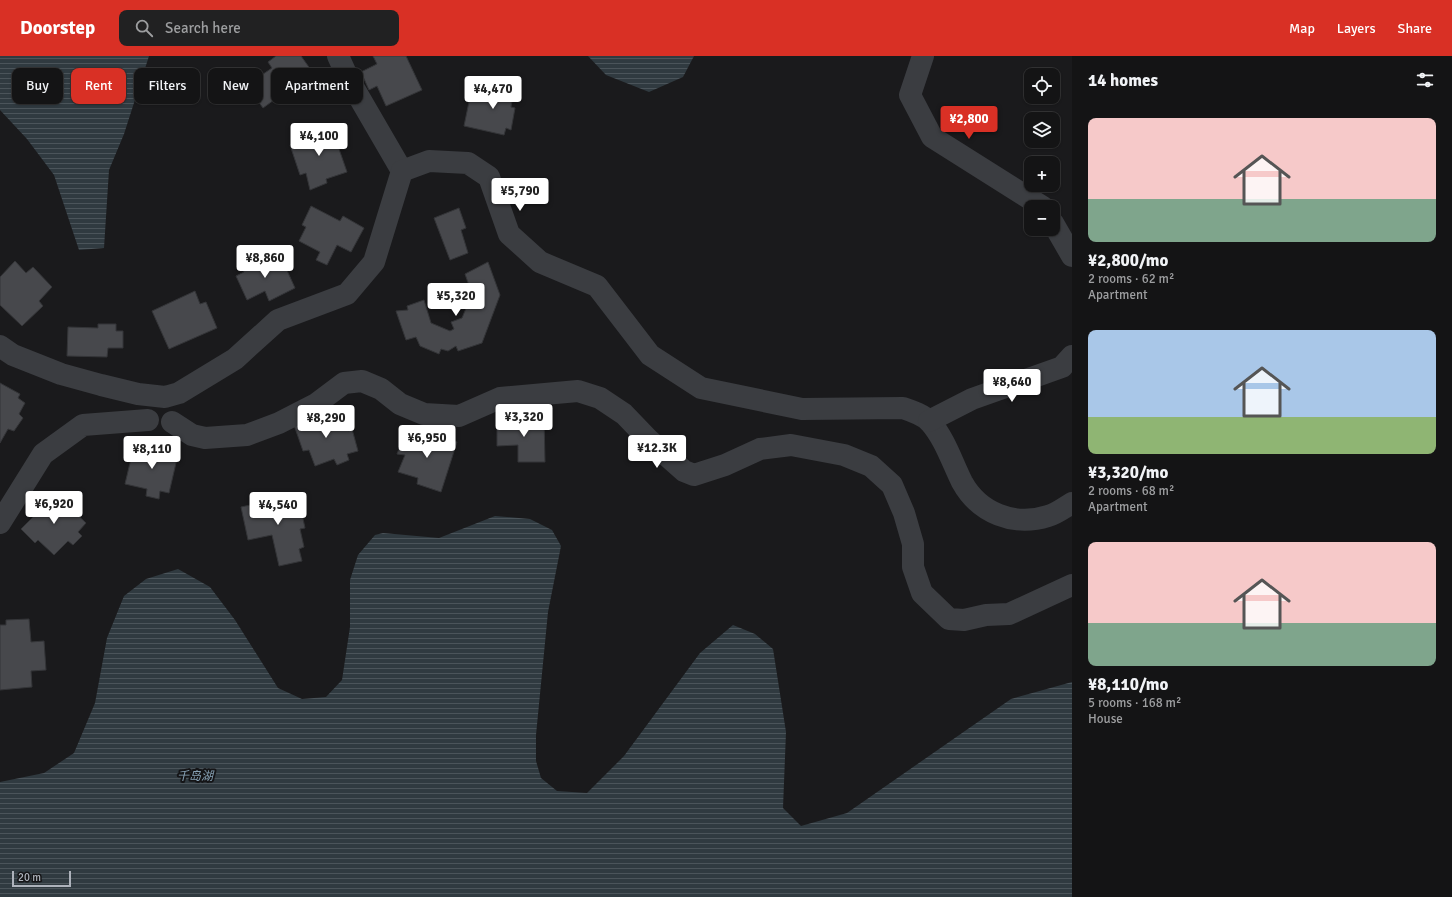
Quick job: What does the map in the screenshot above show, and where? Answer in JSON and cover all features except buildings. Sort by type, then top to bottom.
[{"type":"street","points":[[0,346],[13,355],[60,374],[138,394],[165,397],[178,393],[235,359],[278,320],[347,294],[374,262],[402,171],[348,78],[338,56]]},
{"type":"street","points":[[923,56],[910,95],[932,137],[1032,200]]},
{"type":"street","points":[[402,171],[429,161],[468,163],[489,177],[510,234],[540,262],[597,286],[650,355],[701,388],[802,408],[904,408],[917,413],[930,421],[939,435],[963,483],[975,501],[991,511],[1007,518],[1027,520],[1049,516],[1072,503]]},
{"type":"street","points":[[1060,235],[1072,256]]},
{"type":"street","points":[[930,421],[972,399],[1062,367],[1072,356]]},
{"type":"street","points":[[172,422],[192,435],[206,438],[247,435],[279,423],[316,404],[344,383],[362,381],[381,389],[400,404],[424,414],[459,416],[500,398],[578,391],[600,398],[624,414],[649,440],[684,471],[694,475],[725,465],[760,449],[791,445],[844,455],[871,466],[892,485],[904,513],[913,544],[913,567],[922,592],[949,619],[964,620],[986,615],[1010,614],[1072,585]]},
{"type":"street","points":[[160,396],[165,397],[175,406],[176,417],[172,422],[160,427],[155,426],[148,420],[146,410],[150,400],[160,396]]},
{"type":"street","points":[[0,523],[44,454],[83,425],[148,420]]},
{"type":"water","points":[[0,56],[149,56],[145,68],[134,68],[134,103],[124,134],[109,170],[104,248],[79,250],[54,175],[27,139],[0,110]]},
{"type":"water","points":[[588,56],[694,56],[683,77],[649,92],[606,75]]},
{"type":"water","name":"千岛湖","points":[[495,516],[530,519],[552,530],[561,546],[548,612],[536,735],[536,761],[541,778],[557,791],[587,793],[624,756],[700,653],[733,625],[755,634],[773,649],[786,732],[783,808],[801,826],[847,813],[1011,699],[1072,682],[1072,897],[0,897],[0,782],[44,773],[74,753],[95,703],[107,638],[124,596],[146,579],[178,569],[210,587],[235,620],[278,688],[302,699],[326,697],[342,680],[350,627],[350,580],[358,555],[375,535],[383,533],[439,538]]}]
